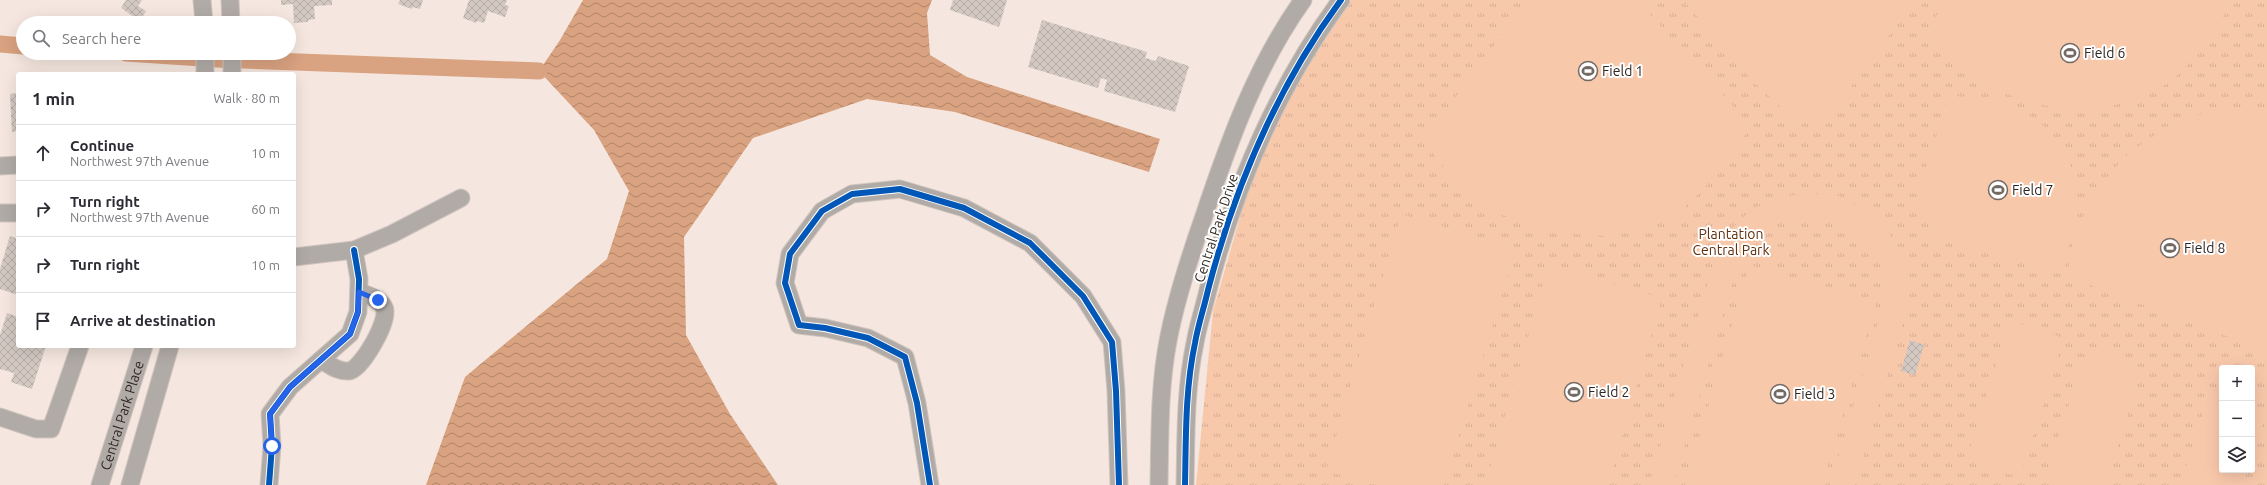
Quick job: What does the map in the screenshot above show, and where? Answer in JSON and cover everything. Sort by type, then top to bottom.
[{"type":"street","points":[[202,0],[203,16]]},
{"type":"street","points":[[230,0],[231,16]]},
{"type":"street","name":"Central Park Drive","points":[[1159,485],[1160,401],[1168,340],[1191,253],[1217,176],[1255,84],[1290,19],[1303,0]]},
{"type":"street","name":"Central Park Drive","points":[[1185,485],[1187,401],[1194,343],[1217,257],[1255,150],[1282,94],[1315,36],[1341,0]]},
{"type":"street","points":[[205,60],[205,72]]},
{"type":"street","points":[[232,60],[232,72]]},
{"type":"street","points":[[0,166],[16,166]]},
{"type":"street","points":[[930,485],[917,403],[905,357],[868,338],[825,328],[799,325],[785,283],[790,254],[822,211],[852,194],[900,189],[964,208],[1030,243],[1083,296],[1112,342],[1116,391],[1119,485]]},
{"type":"street","points":[[296,257],[354,250],[392,234],[461,198]]},
{"type":"street","points":[[0,213],[16,213]]},
{"type":"street","points":[[269,485],[272,446],[270,414],[290,387],[350,334],[358,312],[359,279],[354,250]]},
{"type":"street","points":[[321,360],[340,371],[350,371],[359,367],[378,335],[386,316],[385,308],[378,300],[359,292]]},
{"type":"street","points":[[0,417],[36,429],[52,429],[79,348]]},
{"type":"street","name":"Central Park Place","points":[[100,485],[143,348]]},
{"type":"street","name":"Central Park Place","points":[[130,485],[169,348]]},
{"type":"green space","name":"Plantation Central Park","points":[[1351,0],[2267,0],[2267,485],[1196,485],[1213,311],[1256,162],[1325,32]]},
{"type":"green space","name":"Field 1","points":[[1528,0],[1637,0],[1751,126],[1722,170],[1674,218],[1604,236],[1546,232],[1495,212],[1454,180],[1423,141]]},
{"type":"green space","points":[[1683,0],[1915,0],[1825,122],[1795,121],[1752,80]]},
{"type":"green space","name":"Field 6","points":[[1948,0],[2225,0],[2230,5],[2206,43],[2196,55],[2175,77],[2150,94],[2138,99],[2109,106],[2093,108],[2062,108],[2047,106],[2014,97],[1985,84],[1953,65],[1923,33]]},
{"type":"green space","name":"Field 7","points":[[1949,96],[1992,99],[2016,108],[2033,118],[2048,130],[2060,145],[2069,161],[2075,180],[2077,199],[2071,241],[2053,272],[1935,238],[1916,200]]},
{"type":"green space","name":"Field 8","points":[[2217,109],[2267,112],[2267,347],[2261,349],[2066,276],[2081,221],[2096,189],[2130,152],[2174,122]]},
{"type":"green space","points":[[1806,193],[1839,196],[1866,210],[1885,227],[1902,253],[1909,280],[1906,312],[1855,485],[1830,485],[1886,295],[1882,271],[1871,248],[1851,232],[1829,221],[1806,217],[1782,221],[1765,228],[1748,246],[1739,261],[1673,485],[1649,485],[1717,251],[1735,225],[1753,209],[1775,200]]},
{"type":"green space","points":[[1401,214],[1516,248],[1444,485],[1377,485],[1326,471]]},
{"type":"green space","name":"Field 2","points":[[1549,265],[1662,298],[1608,485],[1485,485]]},
{"type":"green space","name":"Field 3","points":[[1750,265],[1876,302],[1822,485],[1685,485]]},
{"type":"green space","points":[[2018,323],[2058,336],[2062,345],[2023,468],[2011,475],[1972,462],[1969,451],[2008,327]]},
{"type":"green space","points":[[2098,348],[2135,361],[2141,372],[2106,485],[2049,485],[2046,477],[2085,353]]},
{"type":"green space","points":[[2210,393],[2219,396],[2219,473],[2246,473],[2242,485],[2180,485]]},
{"type":"green space","points":[[2255,409],[2266,413],[2255,445]]},
{"type":"water","points":[[583,0],[932,0],[927,13],[930,55],[967,77],[1160,139],[1149,172],[955,112],[867,99],[753,138],[684,237],[686,335],[730,414],[778,485],[426,485],[465,377],[607,259],[629,191],[594,130],[539,71],[560,40]]},
{"type":"building","points":[[126,0],[142,0],[138,6],[146,11],[143,16],[133,16],[121,8]]},
{"type":"building","points":[[281,0],[332,0],[332,5],[314,6],[315,19],[308,20],[308,22],[296,23],[296,16],[294,16],[293,4],[281,5]]},
{"type":"building","points":[[400,0],[423,0],[420,9],[413,7],[412,9],[398,4]]},
{"type":"building","points":[[469,0],[507,0],[505,5],[509,6],[505,17],[488,11],[484,23],[477,21],[476,23],[463,18]]},
{"type":"building","points":[[953,0],[1007,0],[999,27],[950,10]]},
{"type":"building","points":[[1042,20],[1147,52],[1145,58],[1156,61],[1158,56],[1189,66],[1175,112],[1104,91],[1107,80],[1101,78],[1098,88],[1028,67]]},
{"type":"building","points":[[16,93],[16,131],[12,132],[10,94]]},
{"type":"building","points":[[10,236],[16,238],[16,294],[0,289],[0,269]]},
{"type":"building","points":[[7,313],[16,316],[16,348],[45,348],[32,389],[11,382],[14,373],[0,369],[0,335]]},
{"type":"building","points":[[1910,340],[1924,345],[1915,375],[1901,371]]},
{"type":"waterway","points":[[0,44],[16,45]]},
{"type":"waterway","points":[[244,60],[539,71]]},
{"type":"cycle path","points":[[1185,485],[1189,378],[1198,330],[1208,290],[1231,213],[1245,175],[1278,103],[1297,67],[1341,0]]},
{"type":"cycle path","points":[[930,485],[917,403],[905,357],[868,338],[825,328],[799,325],[785,283],[790,254],[822,211],[852,194],[900,189],[964,208],[1030,243],[1083,296],[1112,342],[1116,391],[1119,485]]},
{"type":"cycle path","points":[[269,485],[272,446],[270,414],[290,387],[350,334],[358,312],[359,279],[354,250]]},
{"type":"place","name":"Field 6","points":[[2070,53]]},
{"type":"place","name":"Field 1","points":[[1588,71]]},
{"type":"place","name":"Field 7","points":[[1998,190]]},
{"type":"place","name":"Field 8","points":[[2170,248]]},
{"type":"place","name":"Field 2","points":[[1574,392]]},
{"type":"place","name":"Field 3","points":[[1780,394]]},
{"type":"route","points":[[272,446],[270,414],[290,387],[350,334],[358,312],[359,292],[378,300]]}]
